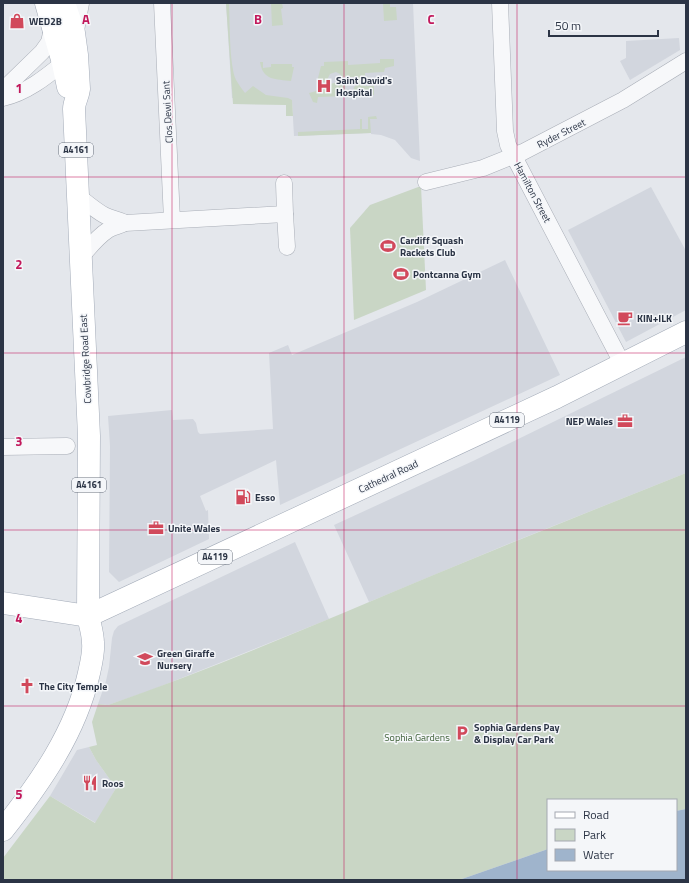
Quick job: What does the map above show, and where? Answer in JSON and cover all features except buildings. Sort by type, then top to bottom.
[{"type":"main road","name":"A4161","points":[[46,3],[64,63]]},
{"type":"main road","name":"A4161","points":[[64,3],[74,33]]},
{"type":"main road","name":"Cowbridge Road East","points":[[74,33],[77,55],[78,89],[78,95],[74,103]]},
{"type":"main road","name":"Cowbridge Road East","points":[[3,830],[49,767],[67,734],[86,685],[94,644],[88,616],[89,440],[74,103],[70,96],[64,63]]},
{"type":"main road","name":"Cathedral Road","points":[[88,616],[453,446],[623,365],[686,332]]},
{"type":"main road","points":[[3,603],[88,616]]},
{"type":"main road","name":"Cowbridge Road East","points":[[3,807],[32,767],[56,721],[70,689],[80,642],[88,616]]},
{"type":"street","points":[[3,93],[5,88],[42,52],[49,42],[56,3]]},
{"type":"street","name":"Cowbridge Road East","points":[[64,63],[69,52],[74,33],[79,3]]},
{"type":"street","name":"Clos Dewi Sant","points":[[162,3],[172,220]]},
{"type":"street","name":"Hamilton Street","points":[[500,3],[505,131],[508,145],[623,365]]},
{"type":"street","name":"Ryder Street","points":[[426,182],[476,170],[525,151],[623,100],[686,62]]},
{"type":"street","points":[[3,98],[13,96],[39,81],[64,63]]},
{"type":"street","points":[[284,183],[287,247]]},
{"type":"street","points":[[78,196],[102,214],[119,219],[125,223]]},
{"type":"street","points":[[81,257],[103,234],[112,228],[119,227],[125,223],[285,214]]},
{"type":"street","points":[[3,447],[67,446]]},
{"type":"shaded area","name":"Saint David's Hospital","points":[[226,3],[413,3],[420,161],[411,158],[395,140],[371,133],[294,136],[292,101],[232,98]]},
{"type":"shaded area","points":[[679,38],[680,50],[630,80],[620,61],[626,58],[626,41]]},
{"type":"shaded area","points":[[651,187],[686,251],[686,310],[626,342],[568,230]]},
{"type":"shaded area","points":[[505,260],[560,375],[280,505],[276,460],[200,496],[206,511],[208,510],[209,539],[119,582],[109,572],[110,446],[108,416],[172,410],[173,420],[193,419],[200,434],[273,429],[269,353],[288,345],[292,355],[417,302]]},
{"type":"shaded area","points":[[686,357],[686,473],[508,544],[369,602],[334,525],[473,461]]},
{"type":"shaded area","points":[[295,542],[329,619],[149,691],[108,705],[98,704],[109,667],[112,638],[114,631],[118,626]]},
{"type":"shaded area","points":[[89,747],[96,760],[116,788],[96,823],[50,796],[77,750]]},
{"type":"green space","points":[[226,3],[229,3],[231,54],[236,80],[245,93],[253,86],[266,95],[288,98],[292,100],[293,116],[286,116],[286,105],[233,104]]},
{"type":"green space","points":[[271,3],[282,3],[283,8],[281,9],[283,25],[272,26]]},
{"type":"green space","points":[[383,3],[390,3],[390,7],[396,7],[397,20],[384,21]]},
{"type":"green space","points":[[380,59],[394,59],[394,66],[385,68],[384,72],[365,73],[365,86],[374,86],[374,95],[318,97],[317,103],[313,102],[309,93],[332,83],[341,83],[346,85],[345,89],[353,92],[354,87],[358,84],[356,77],[342,77],[336,72],[330,74],[326,82],[317,82],[321,66],[324,66],[324,62],[348,61],[348,65],[380,63]]},
{"type":"green space","points":[[260,62],[263,62],[263,68],[271,67],[271,64],[292,64],[292,67],[294,67],[291,81],[275,79],[267,76],[264,73]]},
{"type":"green space","points":[[376,116],[377,119],[370,119],[371,133],[298,136],[298,132],[360,129],[360,119],[362,119],[362,129],[368,129],[368,117]]},
{"type":"green space","name":"Cardiff Squash Rackets Club","points":[[421,186],[426,290],[354,320],[350,228],[370,205]]},
{"type":"green space","name":"Sophia Gardens","points":[[686,473],[686,809],[677,811],[677,799],[547,799],[547,849],[459,880],[3,880],[3,858],[50,796],[95,823],[116,788],[96,760],[89,747],[97,745],[92,722],[98,704],[108,705],[230,659],[311,627],[494,550]]},
{"type":"water","points":[[686,809],[686,880],[459,880],[547,849],[547,871],[677,871],[677,811]]},
{"type":"place","name":"WED2B","points":[[17,21]]},
{"type":"place","name":"Saint David's Hospital","points":[[324,86]]},
{"type":"place","name":"Cardiff Squash Rackets Club","points":[[388,246]]},
{"type":"place","name":"Pontcanna Gym","points":[[401,274]]},
{"type":"place","name":"KIN+ILK","points":[[625,318]]},
{"type":"place","name":"NEP Wales","points":[[625,421]]},
{"type":"place","name":"Esso","points":[[243,497]]},
{"type":"place","name":"Unite Wales","points":[[156,528]]},
{"type":"place","name":"Green Giraffe Nursery","points":[[145,659]]},
{"type":"place","name":"The City Temple","points":[[27,686]]},
{"type":"place","name":"Sophia Gardens Pay & Display Car Park","points":[[462,733]]},
{"type":"place","name":"Roos","points":[[90,783]]}]
